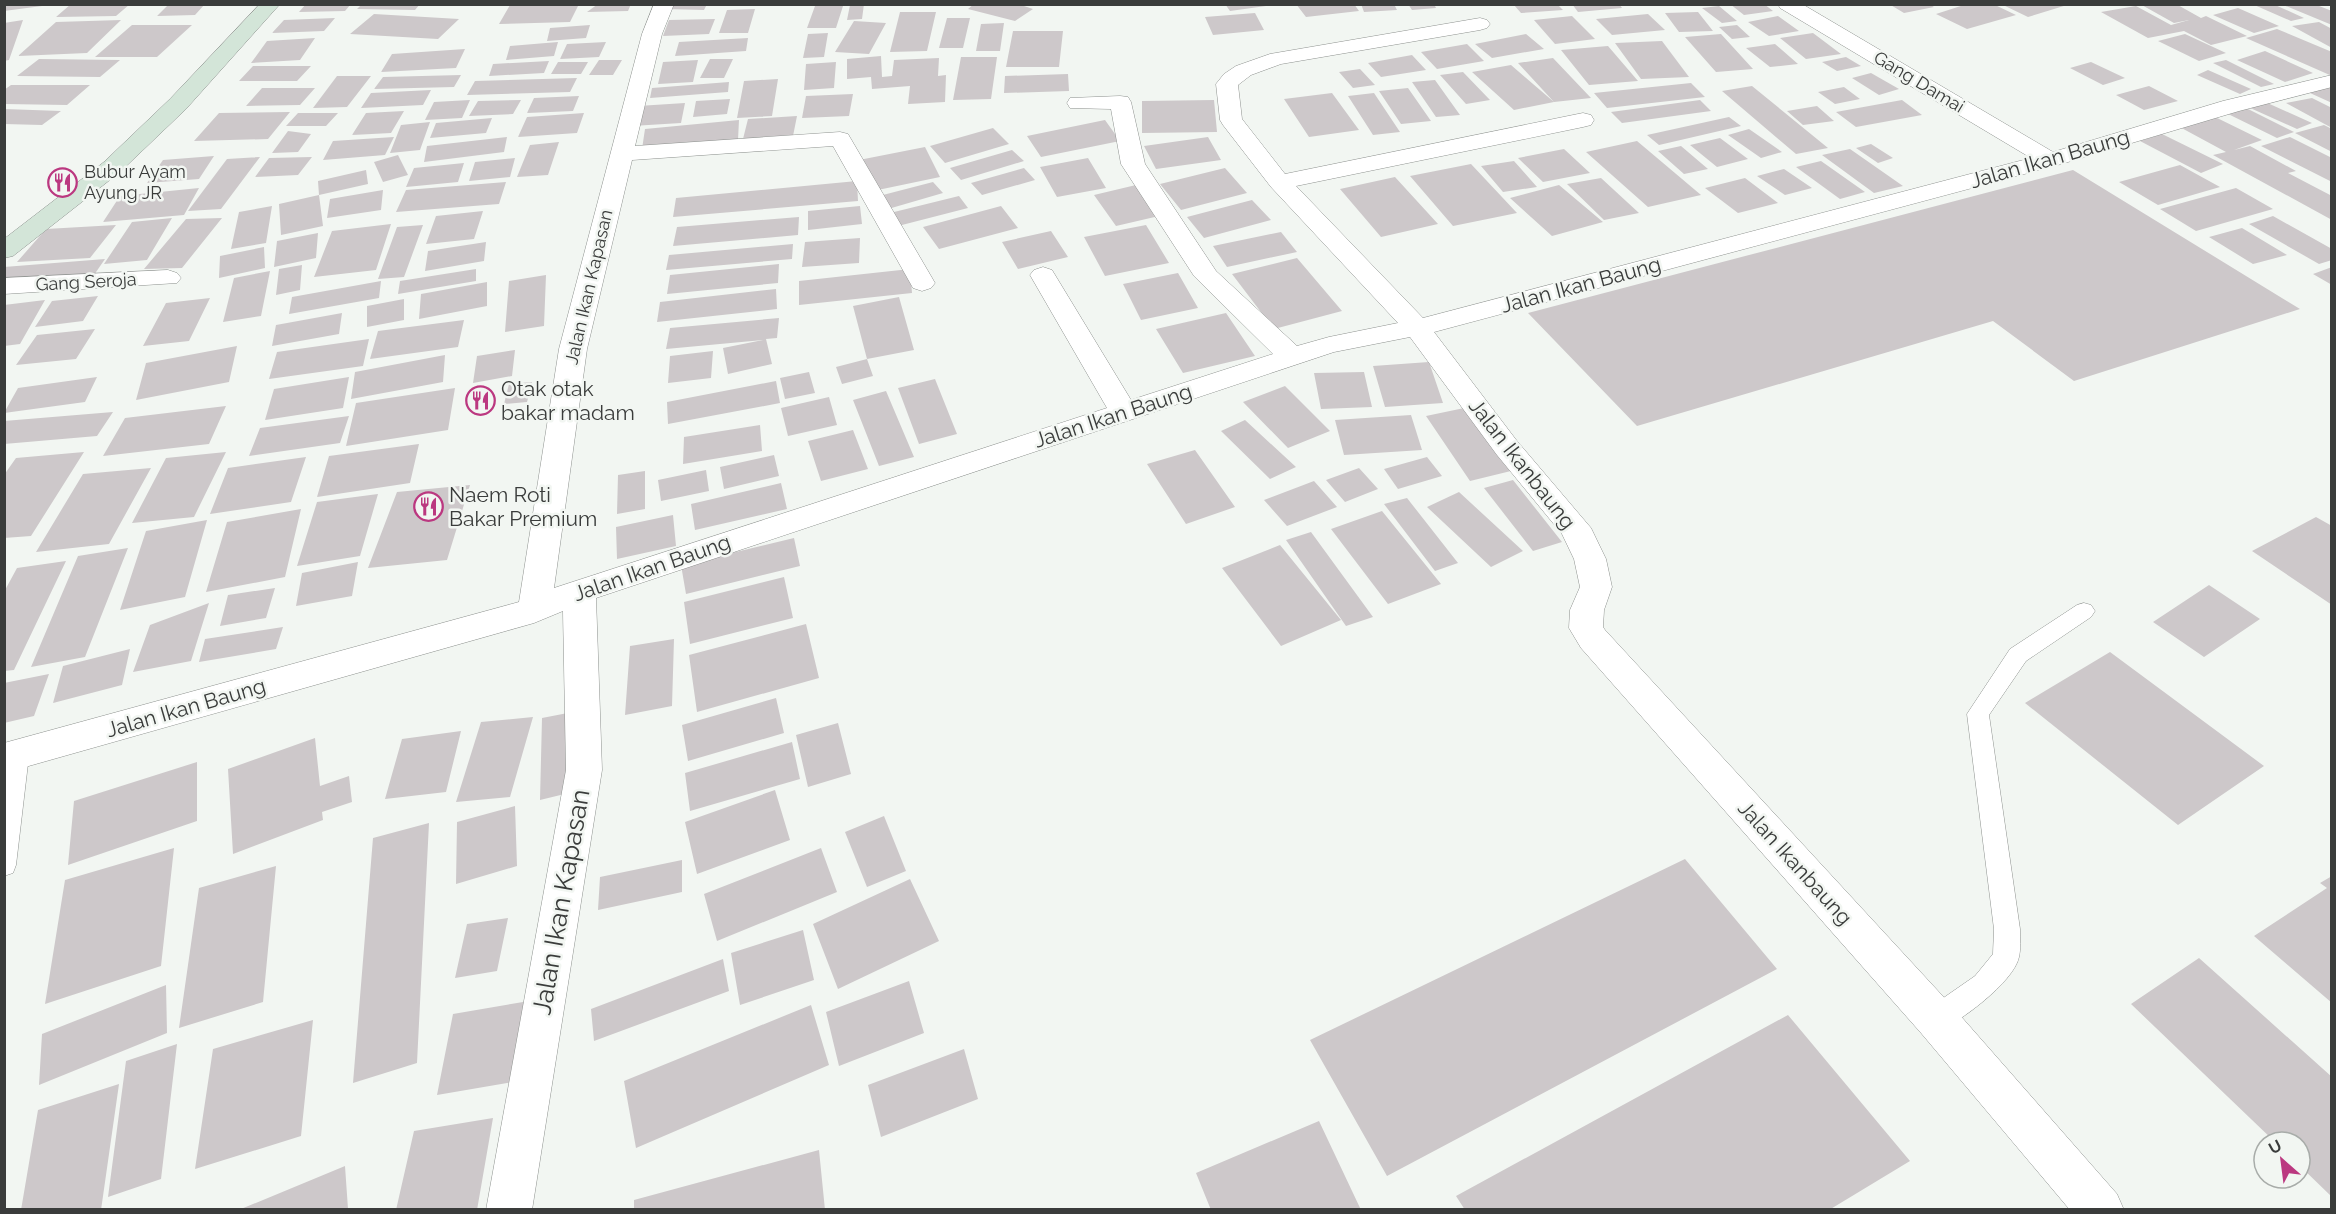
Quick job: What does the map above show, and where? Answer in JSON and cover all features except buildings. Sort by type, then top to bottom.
[{"type":"main road","points":[[4,251],[112,167],[178,104],[271,4]]},
{"type":"street","name":"Jalan Ikan Kapasan","points":[[534,610],[573,349],[652,34],[664,4]]},
{"type":"street","name":"Gang Damai","points":[[1787,4],[2050,160]]},
{"type":"street","name":"Jalan Ikanbaung","points":[[1480,24],[1277,58],[1233,76],[1227,84],[1232,120],[1279,183],[1418,328],[1507,448],[1575,528],[1590,559],[1596,586],[1587,610],[1586,628],[1593,639],[1936,1019],[2101,1209]]},
{"type":"street","name":"Jalan Ikan Baung","points":[[11,757],[534,610],[579,591],[1329,345],[1418,328],[2050,160],[2231,106],[2331,81]]},
{"type":"street","points":[[1078,103],[1120,102],[1133,164],[1207,276],[1293,358]]},
{"type":"street","points":[[1279,183],[1583,120]]},
{"type":"street","points":[[621,154],[840,139],[922,283]]},
{"type":"street","points":[[1043,275],[1124,412]]},
{"type":"street","name":"Gang Seroja","points":[[4,286],[168,278]]},
{"type":"street","name":"Jalan Ikan Kapasan","points":[[509,1209],[584,770],[579,591]]},
{"type":"lane","points":[[1936,1019],[1984,985],[2006,958],[2007,929],[1978,714],[2018,655],[2084,611]]},
{"type":"lane","points":[[4,865],[11,757]]},
{"type":"place","name":"Bubur Ayam Ayung JR","points":[[63,182]]},
{"type":"place","name":"Otak otak bakar madam","points":[[480,401]]},
{"type":"place","name":"Naem Roti Bakar Premium","points":[[428,507]]}]
